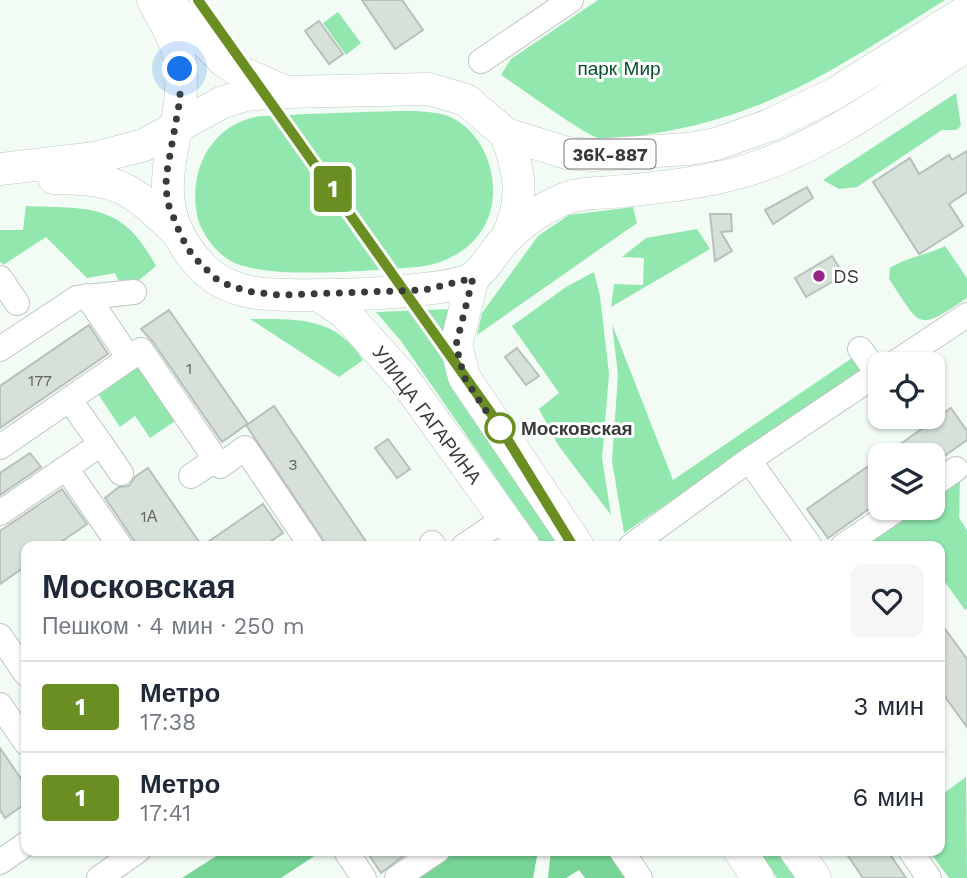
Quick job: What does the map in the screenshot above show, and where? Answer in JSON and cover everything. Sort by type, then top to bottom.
[{"type":"main road","points":[[153,0],[178,54],[181,83],[166,192],[181,236]]},
{"type":"main road","points":[[165,0],[225,61],[241,72],[285,92]]},
{"type":"main road","name":"36К-887","points":[[0,169],[95,158],[144,145],[221,103],[245,95],[285,92],[429,89],[466,100],[506,134],[567,153],[593,155],[688,149],[716,144],[770,125],[834,94],[967,11]]},
{"type":"main road","name":"36К-887","points":[[473,278],[507,237],[542,210],[574,196],[692,183],[741,172],[789,155],[855,119],[967,45]]},
{"type":"main road","name":"36К-887","points":[[506,134],[519,183],[520,200],[507,237]]},
{"type":"main road","points":[[0,175],[104,180],[121,186],[142,199],[181,236],[202,268],[230,286],[279,295],[318,295],[424,290],[473,278],[456,345],[464,377],[575,541]]},
{"type":"main road","name":"УЛИЦА ГАГАРИНА","points":[[318,295],[345,313],[404,379],[520,541]]},
{"type":"main road","points":[[743,856],[758,878]]},
{"type":"main road","points":[[799,856],[815,878]]},
{"type":"street","points":[[481,61],[571,0]]},
{"type":"street","points":[[0,278],[17,303]]},
{"type":"street","points":[[0,349],[77,298],[134,292]]},
{"type":"street","points":[[87,296],[129,358]]},
{"type":"street","points":[[911,352],[967,315]]},
{"type":"street","points":[[860,349],[868,356]]},
{"type":"street","points":[[0,447],[141,350],[220,466],[245,448],[309,541]]},
{"type":"street","points":[[638,541],[749,460],[868,381]]},
{"type":"street","points":[[69,400],[121,473]]},
{"type":"street","points":[[0,513],[101,444]]},
{"type":"street","points":[[191,476],[216,459]]},
{"type":"street","points":[[749,460],[806,541]]},
{"type":"street","points":[[66,468],[117,541]]},
{"type":"street","points":[[945,477],[956,469]]},
{"type":"street","points":[[471,541],[504,519]]},
{"type":"street","points":[[850,541],[881,520]]},
{"type":"street","points":[[0,636],[21,667]]},
{"type":"street","points":[[0,705],[21,736]]},
{"type":"street","points":[[108,869],[129,856]]},
{"type":"street","points":[[349,856],[364,878]]},
{"type":"street","points":[[397,878],[429,856]]},
{"type":"street","points":[[625,856],[640,878]]},
{"type":"street","points":[[914,856],[929,878]]},
{"type":"green space","name":"парк Мир","points":[[598,0],[945,0],[846,62],[780,96],[708,122],[668,131],[606,139],[580,129],[501,75],[511,59]]},
{"type":"green space","points":[[338,12],[361,43],[346,55],[323,23]]},
{"type":"green space","points":[[956,93],[961,126],[956,130],[942,130],[857,187],[839,189],[823,180]]},
{"type":"green space","points":[[430,112],[455,119],[472,133],[487,158],[493,197],[489,215],[482,230],[471,243],[456,254],[419,267],[280,272],[233,262],[219,252],[207,238],[197,215],[196,184],[205,155],[223,132],[251,118],[264,116]]},
{"type":"green space","points":[[26,206],[86,209],[102,213],[130,230],[156,266],[138,281],[118,280],[115,273],[87,278],[46,237],[3,265],[0,261],[0,230],[23,230]]},
{"type":"green space","points":[[633,207],[637,223],[477,335],[482,313],[538,236],[569,215]]},
{"type":"green space","points":[[697,229],[710,249],[611,307],[614,284],[643,285],[644,258],[622,257],[646,238]]},
{"type":"green space","points":[[945,246],[967,278],[967,298],[938,316],[921,320],[915,316],[889,279],[890,268]]},
{"type":"green space","points":[[594,272],[600,296],[609,374],[602,458],[611,515],[558,445],[539,409],[559,393],[512,326],[566,287]]},
{"type":"green space","points":[[451,309],[445,344],[448,378],[562,541],[540,541],[401,341],[376,312]]},
{"type":"green space","points":[[250,319],[284,319],[314,323],[340,335],[363,360],[339,377]]},
{"type":"green space","points":[[612,324],[673,480],[855,356],[864,369],[624,533],[612,461],[618,375]]},
{"type":"green space","points":[[140,362],[178,419],[150,438],[135,416],[120,427],[96,391]]},
{"type":"green space","points":[[960,477],[959,518],[967,530],[967,608],[965,610],[945,582],[945,541],[866,541],[897,520],[945,520],[945,488]]},
{"type":"green space","points":[[966,777],[967,878],[949,878],[933,856],[945,856],[945,792]]},
{"type":"green space","points":[[216,856],[314,856],[281,878],[182,878]]},
{"type":"green space","points":[[448,856],[537,856],[533,878],[416,878]]},
{"type":"green space","points":[[550,856],[616,856],[631,878],[585,878],[579,870],[566,878],[548,878]]},
{"type":"green space","points":[[761,856],[782,856],[797,878],[777,878]]},
{"type":"building","points":[[362,0],[402,0],[423,30],[395,49]]},
{"type":"building","points":[[319,21],[343,54],[329,64],[305,31]]},
{"type":"building","points":[[967,151],[967,192],[949,204],[963,226],[919,254],[873,182],[910,158],[919,174],[949,155],[952,160]]},
{"type":"building","points":[[807,187],[813,198],[773,224],[765,210]]},
{"type":"building","points":[[710,214],[731,214],[732,231],[721,232],[732,251],[715,261]]},
{"type":"building","name":"DS","points":[[832,256],[844,275],[806,297],[795,278]]},
{"type":"building","points":[[169,310],[248,424],[274,406],[366,541],[324,541],[246,425],[222,442],[153,342],[141,329]]},
{"type":"building","points":[[89,325],[108,354],[0,428],[0,386]]},
{"type":"building","points":[[517,348],[539,376],[526,385],[505,357]]},
{"type":"building","points":[[951,408],[967,431],[967,440],[945,456],[945,443],[902,443],[922,429],[945,429],[945,412]]},
{"type":"building","points":[[388,439],[410,469],[397,478],[375,448]]},
{"type":"building","points":[[30,453],[41,467],[0,495],[0,473]]},
{"type":"building","points":[[868,466],[868,510],[828,538],[807,509]]},
{"type":"building","points":[[148,468],[199,541],[134,541],[105,498],[119,487],[129,486],[135,477]]},
{"type":"building","points":[[62,489],[87,524],[62,541],[21,541],[21,569],[0,584],[0,531]]},
{"type":"building","points":[[263,504],[283,533],[271,541],[209,541]]},
{"type":"building","points":[[945,629],[967,659],[967,727],[945,697]]},
{"type":"building","points":[[0,748],[21,779],[21,807],[5,818],[0,810]]},
{"type":"building","points":[[370,856],[403,856],[381,873]]},
{"type":"building","points":[[848,856],[891,856],[906,878],[863,878]]},
{"type":"metro line","name":"1","points":[[198,0],[495,419],[570,541]]},
{"type":"place","name":"DS","points":[[819,276]]},
{"type":"place","name":"Московская","points":[[500,428]]},
{"type":"route","points":[[180,69],[180,99],[169,156],[166,192],[181,236],[202,268],[230,286],[279,295],[424,290],[473,278],[456,345],[464,377],[500,428]]}]
